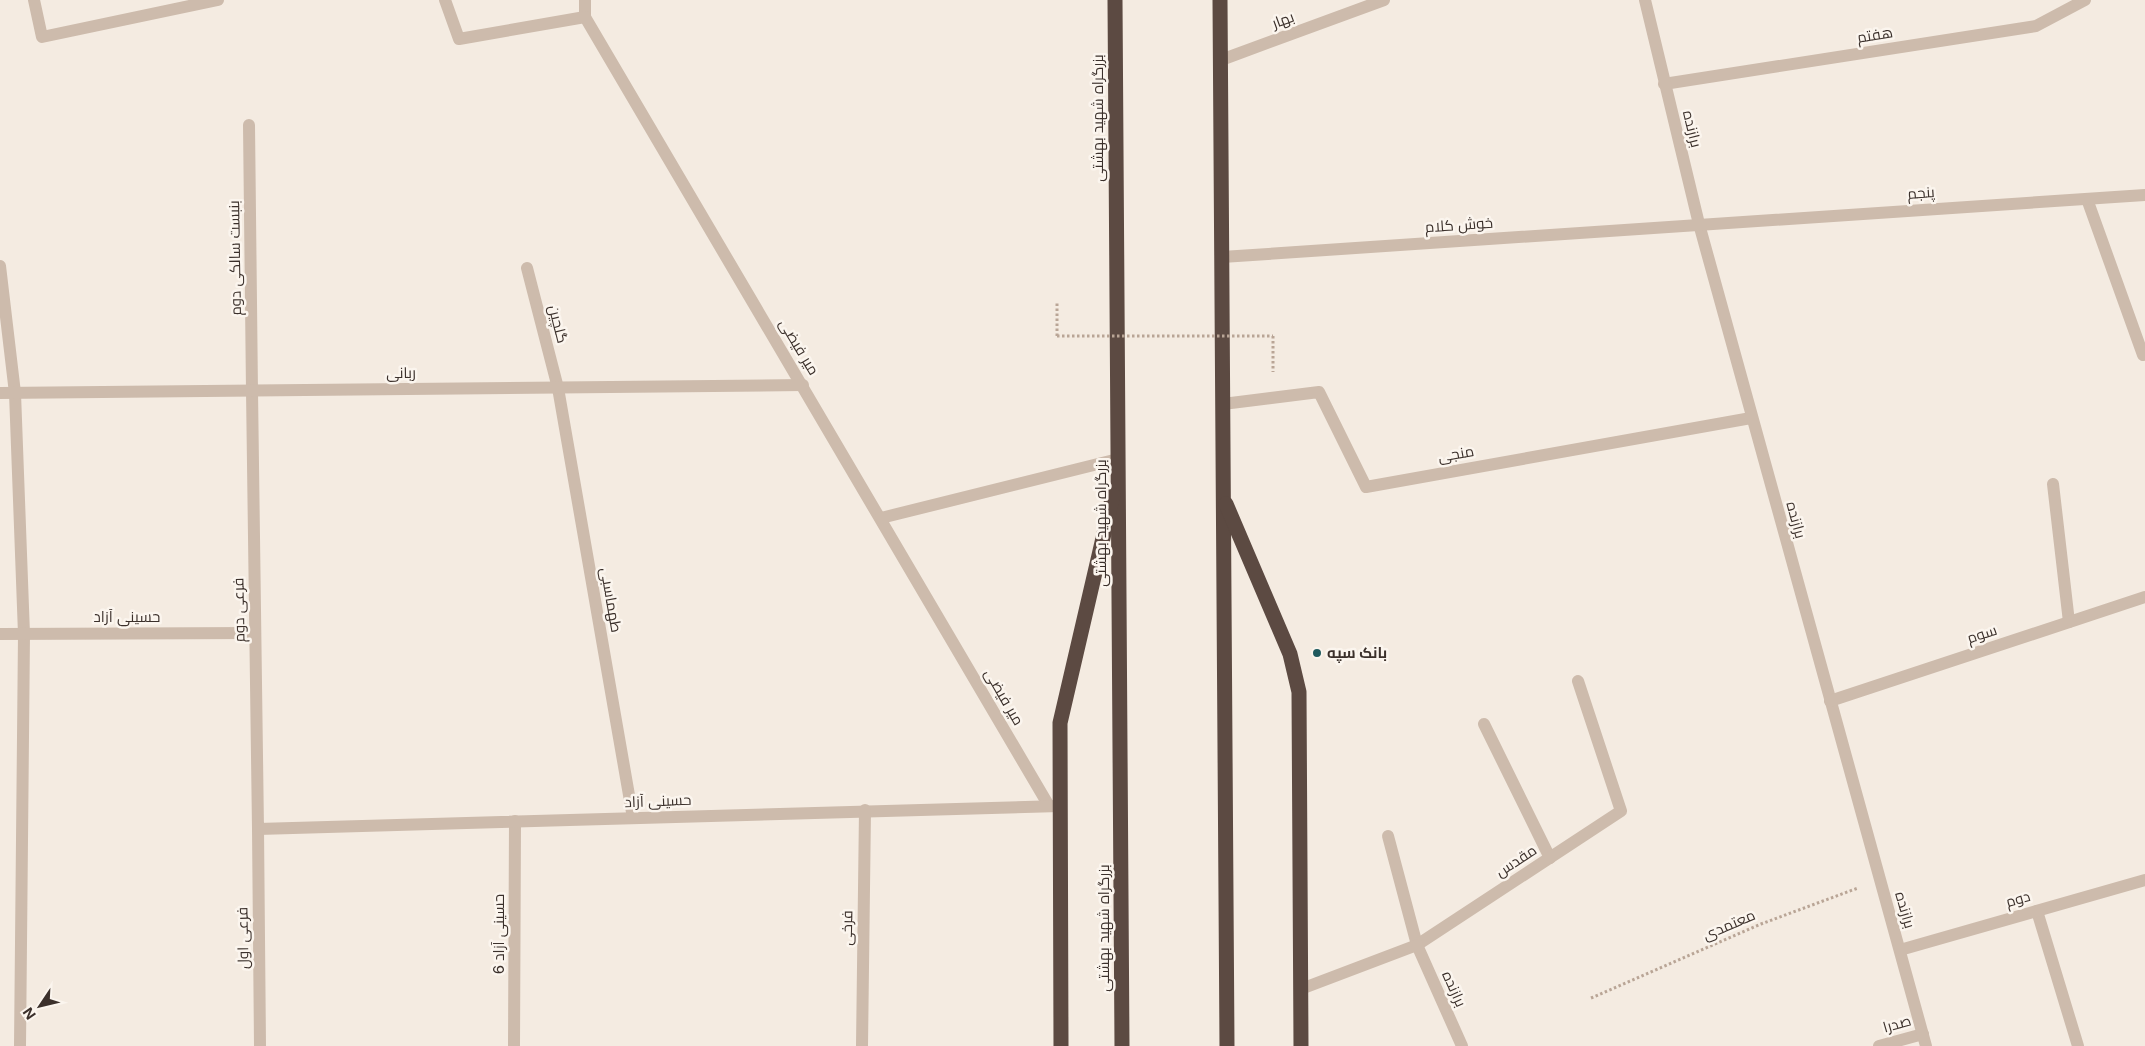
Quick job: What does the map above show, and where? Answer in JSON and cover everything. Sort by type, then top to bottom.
[{"type":"highway","name":"بزرگراه شهید بهشتی","points":[[1115,0],[1122,1046]]},
{"type":"highway","points":[[1220,0],[1227,1046]]},
{"type":"highway","points":[[1061,1046],[1054,806],[1061,712],[1118,465]]},
{"type":"highway","points":[[1224,497],[1290,654],[1299,692],[1301,1046]]},
{"type":"street","points":[[34,0],[42,37],[218,0]]},
{"type":"street","points":[[444,0],[459,39],[585,17],[585,0]]},
{"type":"street","name":"بهار","points":[[1221,60],[1384,0]]},
{"type":"street","name":"برازنده","points":[[1645,0],[1699,224],[1751,418],[1924,1040]]},
{"type":"street","name":"هفتم","points":[[1664,84],[2036,26],[2085,0]]},
{"type":"street","name":"میر فیضی","points":[[585,17],[881,518],[1054,806]]},
{"type":"street","name":"بنبست سالکی دوم","points":[[249,126],[252,391]]},
{"type":"street","name":"پنجم","points":[[1699,224],[2145,195]]},
{"type":"street","points":[[2087,199],[2143,355]]},
{"type":"street","name":"خوش کلام","points":[[1222,257],[1699,224]]},
{"type":"street","points":[[0,266],[15,393],[24,634],[20,1046]]},
{"type":"street","name":"گلچین","points":[[527,268],[558,388]]},
{"type":"street","name":"ربانی","points":[[0,394],[803,385]]},
{"type":"street","name":"طهماسبی","points":[[558,388],[633,818]]},
{"type":"street","name":"فرعی دوم","points":[[252,391],[258,829]]},
{"type":"street","name":"منجی","points":[[1223,404],[1319,392],[1366,486],[1751,418]]},
{"type":"street","points":[[881,518],[1118,465]]},
{"type":"street","points":[[2053,484],[2069,622]]},
{"type":"street","name":"سوم","points":[[1830,701],[2145,597]]},
{"type":"street","name":"حسینی آزاد","points":[[0,634],[255,633]]},
{"type":"street","name":"مقدس","points":[[1301,989],[1417,944],[1621,811],[1578,681]]},
{"type":"street","points":[[1484,724],[1550,858]]},
{"type":"street","name":"حسینی آزاد","points":[[258,829],[1054,806]]},
{"type":"street","name":"فرخی","points":[[862,1046],[865,810]]},
{"type":"street","name":"حسینی آزاد 6","points":[[514,1046],[515,821]]},
{"type":"street","name":"فرعی اول","points":[[258,829],[260,1046]]},
{"type":"street","name":"برازنده","points":[[1388,836],[1417,944],[1462,1046]]},
{"type":"street","name":"دوم","points":[[1900,950],[2145,880]]},
{"type":"street","points":[[2037,911],[2078,1046]]},
{"type":"street","name":"صدرا","points":[[1880,1046],[1924,1040]]},
{"type":"path","points":[[1057,303],[1057,336],[1273,336],[1274,398]]},
{"type":"path","name":"معتمدی","points":[[1591,998],[1761,924],[1880,880]]},
{"type":"place","name":"بانک سپه","points":[[1317,653]]}]
